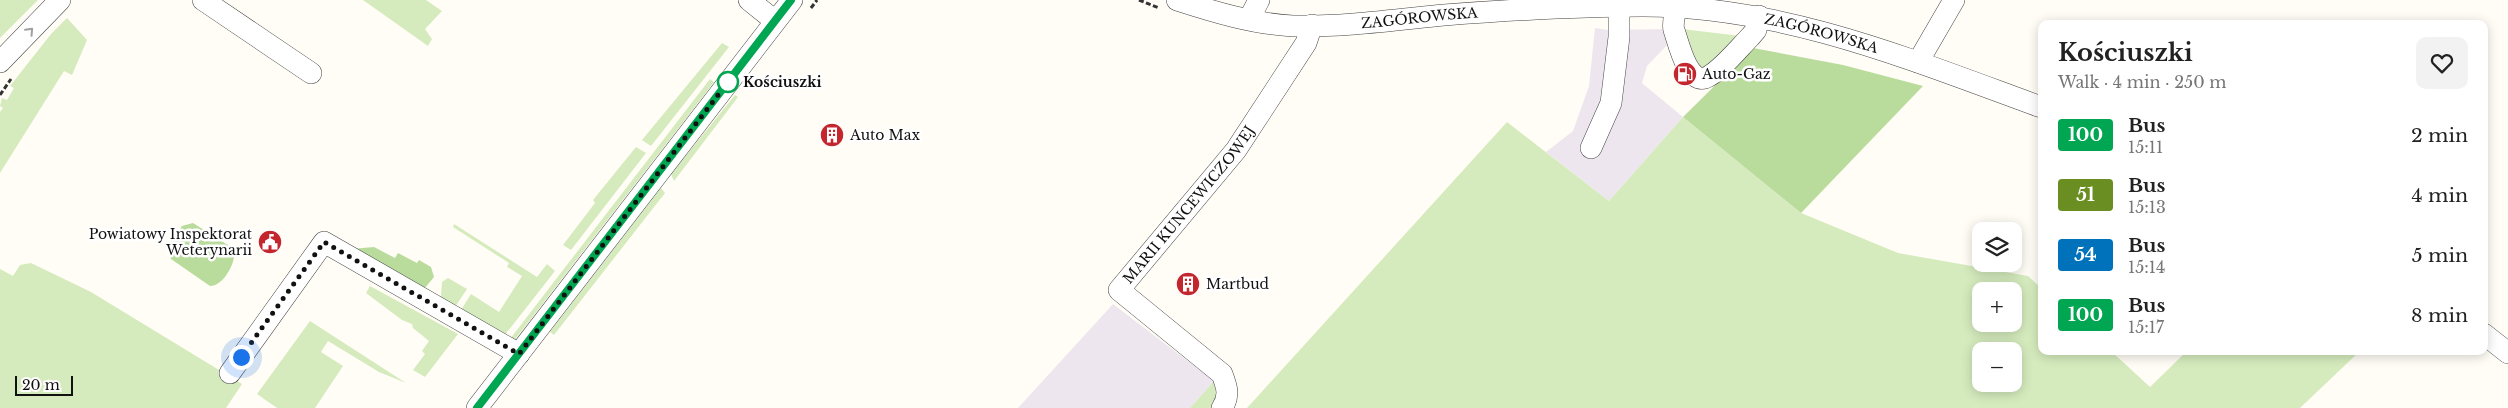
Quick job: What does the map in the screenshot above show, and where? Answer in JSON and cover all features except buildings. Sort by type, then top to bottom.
[{"type":"street","points":[[0,62],[60,0]]},
{"type":"street","points":[[203,0],[311,73]]},
{"type":"street","points":[[750,0],[775,21]]},
{"type":"street","points":[[477,408],[792,0]]},
{"type":"street","name":"ZAGÓROWSKA","points":[[1177,0],[1249,20],[1292,26],[1558,4],[1676,7],[1759,16],[1830,33],[1918,62],[2038,106]]},
{"type":"street","points":[[1249,20],[1259,0]]},
{"type":"street","points":[[1918,62],[1954,0]]},
{"type":"street","points":[[1591,148],[1611,103],[1619,37],[1619,6]]},
{"type":"street","points":[[1676,7],[1673,29],[1686,66],[1698,78],[1712,74],[1750,37],[1756,30],[1759,16]]},
{"type":"street","name":"MARII KUNCEWICZOWEJ","points":[[1222,408],[1226,402],[1228,389],[1222,374],[1119,290],[1236,150],[1306,43],[1312,25]]},
{"type":"street","points":[[230,373],[324,242],[519,354]]},
{"type":"street","points":[[2488,337],[2508,353]]},
{"type":"shaded area","points":[[1595,28],[1608,30],[1667,29],[1664,32],[1672,40],[1647,66],[1642,83],[1683,117],[1609,201],[1546,152],[1573,131],[1589,86]]},
{"type":"shaded area","points":[[1113,304],[1214,381],[1190,408],[1018,408]]},
{"type":"green space","points":[[0,0],[38,0],[0,38]]},
{"type":"green space","points":[[363,0],[426,0],[442,11],[425,29],[432,39],[428,46]]},
{"type":"green space","points":[[67,18],[87,40],[72,75],[64,71],[0,173],[0,112],[3,108],[0,106],[2,98],[7,100],[14,88],[10,86],[51,34]]},
{"type":"green space","points":[[1681,29],[1741,36],[1716,60],[1699,70]]},
{"type":"green space","points":[[722,43],[729,47],[651,146],[642,140]]},
{"type":"green space","points":[[1753,48],[1843,65],[1923,86],[1801,213],[1683,117]]},
{"type":"green space","points":[[710,79],[714,82],[513,342],[510,339]]},
{"type":"green space","points":[[735,95],[738,97],[674,181],[671,174]]},
{"type":"green space","points":[[1683,117],[1801,213],[1898,253],[1972,266],[1972,272],[2005,272],[2028,276],[2038,285],[2038,355],[2115,355],[2150,387],[2183,355],[2356,355],[2300,408],[1247,408],[1507,122],[1609,201]]},
{"type":"green space","points":[[636,147],[646,153],[571,250],[563,245],[595,203],[593,200]]},
{"type":"green space","points":[[661,188],[665,193],[554,335],[550,332]]},
{"type":"green space","points":[[193,223],[234,249],[233,260],[228,272],[215,285],[210,286],[171,259],[168,247],[182,226]]},
{"type":"green space","points":[[454,224],[537,277],[547,264],[555,271],[504,336],[461,310],[471,294],[499,312],[522,276],[507,267],[509,263],[453,227]]},
{"type":"green space","points":[[374,247],[395,258],[398,253],[417,263],[419,260],[431,267],[434,277],[424,289],[351,249]]},
{"type":"green space","points":[[31,263],[91,292],[242,384],[226,408],[0,408],[0,269],[13,276],[20,265]]},
{"type":"green space","points":[[448,278],[467,289],[453,310],[441,297],[442,282]]},
{"type":"green space","points":[[370,286],[458,334],[425,377],[413,370],[425,354],[422,351],[429,341],[413,328],[412,324],[402,320],[366,293]]},
{"type":"green space","points":[[310,321],[406,383],[379,372],[328,341],[321,352],[343,366],[315,408],[277,408],[257,394]]},
{"type":"green space","points":[[1214,381],[1216,396],[1213,408],[1190,408]]},
{"type":"bus line","name":"100","points":[[477,408],[791,0]]},
{"type":"place","name":"Auto-Gaz","points":[[1685,74]]},
{"type":"place","name":"Kościuszki","points":[[728,82]]},
{"type":"place","name":"Auto Max","points":[[832,135]]},
{"type":"place","name":"Powiatowy Inspektorat Weterynarii","points":[[270,242]]},
{"type":"place","name":"Martbud","points":[[1188,284]]},
{"type":"route","points":[[241,357],[324,242],[519,354],[728,82]]}]
